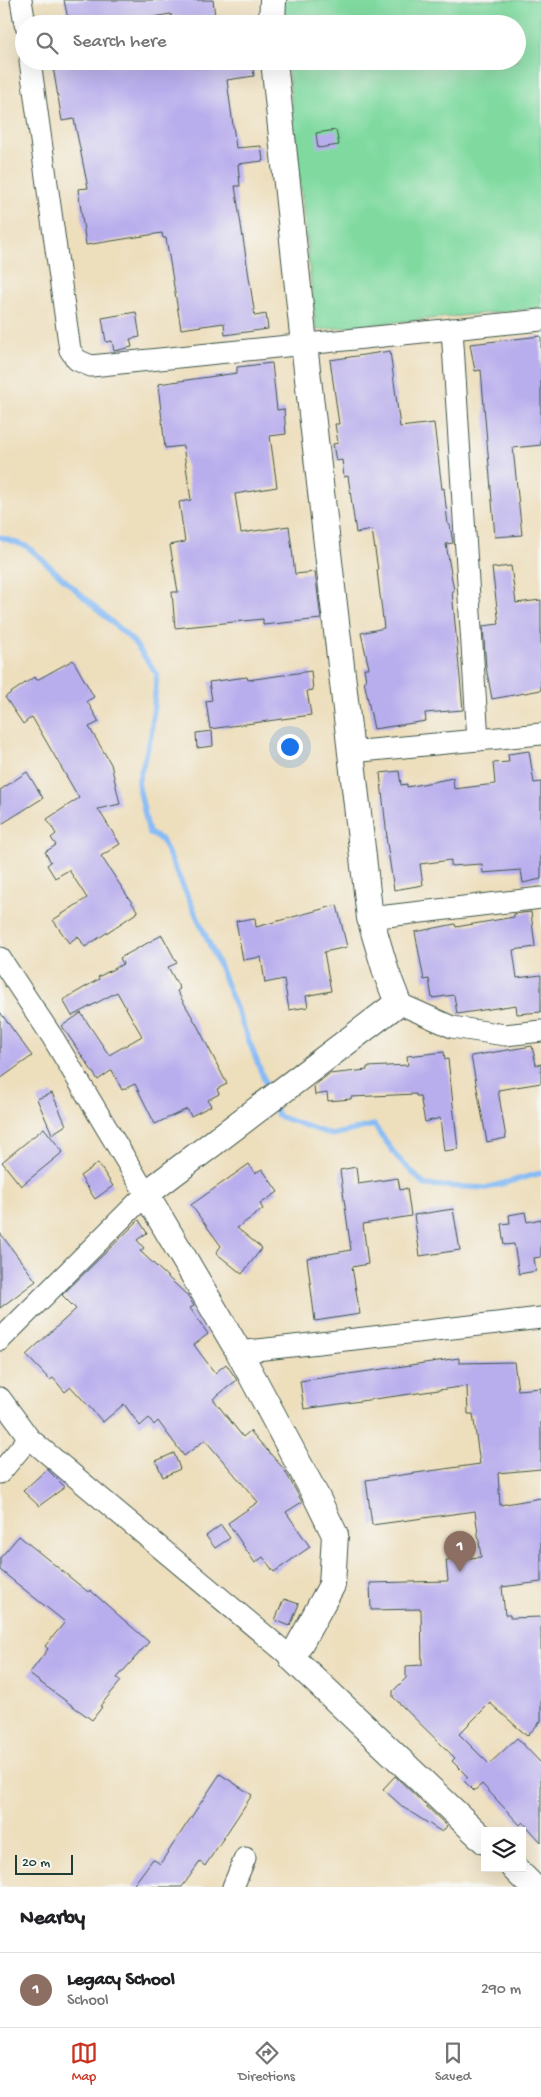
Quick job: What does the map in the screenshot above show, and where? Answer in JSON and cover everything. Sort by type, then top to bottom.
[{"type":"street","points":[[21,0],[23,15]]},
{"type":"street","points":[[272,15],[273,0]]},
{"type":"street","points":[[31,70],[70,350],[76,360],[91,366],[541,320]]},
{"type":"street","points":[[275,70],[304,344],[370,918],[386,972],[398,1003],[452,1027],[505,1035],[541,1031]]},
{"type":"street","points":[[452,329],[478,740]]},
{"type":"street","points":[[351,752],[541,734]]},
{"type":"street","points":[[370,918],[541,898]]},
{"type":"street","points":[[0,958],[53,1038],[239,1352],[335,1535],[332,1585],[292,1658]]},
{"type":"street","points":[[0,1340],[146,1194],[255,1109],[398,1003]]},
{"type":"street","points":[[239,1352],[541,1318]]},
{"type":"street","points":[[0,1398],[29,1438],[292,1658],[481,1837]]},
{"type":"street","points":[[0,1473],[29,1438]]},
{"type":"street","points":[[233,1887],[245,1858]]},
{"type":"street","points":[[518,1872],[533,1887]]},
{"type":"green space","points":[[283,0],[541,0],[541,308],[316,330],[288,70],[526,70],[526,15],[283,15]]},
{"type":"building","points":[[64,0],[213,0],[215,15],[171,14],[67,15]]},
{"type":"building","points":[[54,70],[253,70],[254,76],[227,80],[236,148],[261,146],[263,161],[238,164],[240,186],[235,186],[255,316],[266,314],[268,329],[225,335],[224,323],[181,329],[166,238],[163,238],[162,233],[86,245],[78,189],[88,188],[74,119],[62,121]]},
{"type":"building","points":[[336,130],[339,145],[318,148],[316,133]]},
{"type":"building","points":[[136,312],[140,337],[130,339],[132,347],[114,351],[112,341],[106,342],[102,318]]},
{"type":"building","points":[[541,336],[541,445],[513,448],[522,535],[495,537],[481,370],[475,371],[470,344]]},
{"type":"building","points":[[390,351],[400,427],[434,423],[442,489],[444,488],[448,525],[450,525],[453,543],[446,544],[454,591],[452,591],[463,710],[425,713],[426,721],[374,729],[364,681],[366,681],[364,668],[369,668],[361,633],[384,628],[378,570],[372,530],[356,533],[348,476],[344,477],[342,460],[336,461],[333,444],[338,443],[335,424],[339,424],[330,360]]},
{"type":"building","points":[[272,363],[277,410],[284,409],[286,434],[270,436],[277,487],[235,494],[241,533],[289,526],[295,574],[315,572],[321,619],[263,625],[263,619],[175,628],[172,592],[178,592],[170,545],[185,542],[179,502],[191,500],[183,446],[165,448],[158,384],[237,373],[237,367]]},
{"type":"building","points":[[511,566],[516,603],[541,600],[541,690],[492,699],[486,667],[483,626],[499,624],[492,568]]},
{"type":"building","points":[[73,660],[94,697],[87,701],[99,722],[89,727],[111,764],[120,804],[98,809],[120,844],[101,856],[138,912],[85,947],[78,936],[69,943],[53,920],[87,898],[69,870],[55,878],[47,865],[51,862],[45,852],[56,845],[51,838],[56,834],[47,819],[79,798],[32,717],[23,724],[5,697],[34,677],[37,680]]},
{"type":"building","points":[[311,671],[313,690],[307,691],[311,715],[210,729],[206,701],[212,700],[209,682],[247,677],[248,680]]},
{"type":"building","points":[[212,731],[213,746],[197,748],[196,733]]},
{"type":"building","points":[[529,751],[534,783],[541,782],[541,879],[523,883],[521,870],[483,873],[482,864],[451,866],[451,860],[420,864],[423,885],[394,890],[386,837],[380,773],[399,771],[401,785],[407,784],[407,787],[453,778],[454,789],[495,784],[493,763],[509,762],[508,754]]},
{"type":"building","points":[[27,772],[43,798],[0,825],[0,790]]},
{"type":"building","points":[[337,905],[347,947],[324,952],[331,991],[306,996],[308,1007],[289,1010],[284,979],[265,983],[261,957],[243,960],[236,921],[255,918],[256,927]]},
{"type":"building","points":[[531,912],[535,947],[513,950],[517,978],[541,975],[541,1012],[517,1014],[516,1005],[457,1014],[454,995],[432,998],[429,979],[424,980],[415,932],[455,924],[456,927],[514,917],[514,914]]},
{"type":"building","points":[[162,935],[177,963],[168,967],[180,989],[177,991],[227,1084],[217,1089],[219,1094],[208,1100],[211,1106],[191,1116],[187,1109],[155,1124],[135,1084],[122,1090],[112,1070],[98,1080],[62,1026],[81,1013],[109,1055],[142,1036],[117,992],[72,1016],[63,1000],[99,979],[98,977],[123,964],[120,958]]},
{"type":"building","points":[[0,1012],[32,1056],[0,1079]]},
{"type":"building","points":[[532,1046],[536,1065],[541,1064],[541,1083],[498,1090],[506,1138],[487,1142],[471,1056]]},
{"type":"building","points":[[444,1052],[445,1060],[448,1059],[458,1149],[444,1151],[440,1118],[425,1122],[420,1096],[416,1096],[416,1094],[351,1097],[351,1099],[328,1101],[327,1093],[315,1095],[314,1086],[329,1074],[367,1070],[367,1067],[408,1065],[407,1056]]},
{"type":"building","points":[[52,1093],[66,1125],[52,1134],[37,1099]]},
{"type":"building","points":[[44,1128],[63,1152],[21,1186],[2,1162]]},
{"type":"building","points":[[98,1163],[113,1186],[95,1199],[80,1176]]},
{"type":"building","points":[[249,1164],[255,1173],[262,1169],[278,1192],[260,1204],[263,1209],[237,1228],[262,1248],[242,1274],[216,1253],[221,1246],[191,1205]]},
{"type":"building","points":[[356,1167],[358,1184],[398,1178],[400,1190],[407,1188],[411,1216],[363,1224],[368,1264],[352,1267],[360,1314],[315,1321],[307,1258],[351,1250],[340,1170]]},
{"type":"building","points":[[453,1209],[460,1250],[420,1256],[414,1215]]},
{"type":"building","points":[[525,1212],[527,1222],[541,1219],[541,1257],[534,1258],[536,1271],[519,1274],[514,1244],[504,1245],[501,1224],[510,1223],[509,1215]]},
{"type":"building","points":[[139,1220],[147,1233],[137,1240],[144,1248],[140,1251],[188,1296],[194,1306],[190,1308],[208,1334],[194,1345],[215,1373],[226,1364],[237,1380],[213,1399],[243,1437],[250,1431],[284,1469],[302,1502],[286,1512],[310,1547],[274,1572],[263,1557],[255,1563],[228,1523],[258,1502],[205,1440],[184,1456],[158,1421],[154,1425],[149,1418],[140,1426],[124,1404],[103,1422],[71,1387],[65,1392],[53,1378],[50,1380],[26,1355],[76,1309],[62,1295]]},
{"type":"building","points":[[0,1233],[36,1281],[0,1308]]},
{"type":"building","points":[[459,1358],[459,1363],[514,1362],[518,1390],[541,1388],[541,1469],[498,1473],[500,1505],[541,1498],[541,1582],[502,1587],[505,1615],[510,1615],[510,1618],[541,1617],[541,1721],[527,1736],[490,1703],[459,1734],[489,1764],[517,1738],[541,1763],[541,1842],[523,1822],[520,1825],[482,1784],[474,1791],[464,1781],[468,1777],[452,1761],[455,1758],[393,1697],[393,1691],[406,1678],[406,1666],[422,1665],[421,1609],[371,1610],[370,1583],[448,1581],[446,1560],[481,1557],[475,1511],[372,1525],[366,1480],[480,1464],[473,1414],[468,1414],[467,1386],[304,1409],[300,1381]]},
{"type":"building","points":[[174,1453],[180,1469],[163,1477],[156,1461]]},
{"type":"building","points":[[47,1469],[65,1487],[39,1506],[23,1491]]},
{"type":"building","points":[[221,1525],[230,1538],[215,1548],[206,1536]]},
{"type":"building","points":[[19,1536],[88,1592],[90,1590],[149,1642],[117,1678],[121,1681],[100,1706],[102,1707],[92,1720],[29,1674],[48,1649],[45,1646],[65,1622],[0,1570],[0,1558]]},
{"type":"building","points":[[284,1599],[299,1604],[290,1626],[275,1620]]},
{"type":"building","points":[[220,1774],[252,1795],[205,1866],[200,1862],[182,1887],[132,1887],[153,1859],[160,1864]]},
{"type":"building","points":[[395,1776],[447,1826],[442,1832],[404,1808],[383,1789]]},
{"type":"waterway","points":[[0,537],[28,547],[133,641],[157,674],[151,736],[138,783],[149,833],[162,840],[219,965],[269,1092]]},
{"type":"waterway","points":[[274,1105],[278,1116],[332,1135],[374,1125],[397,1157],[425,1185],[486,1188],[541,1173]]},
{"type":"place","name":"Legacy School","points":[[460,1572]]}]
